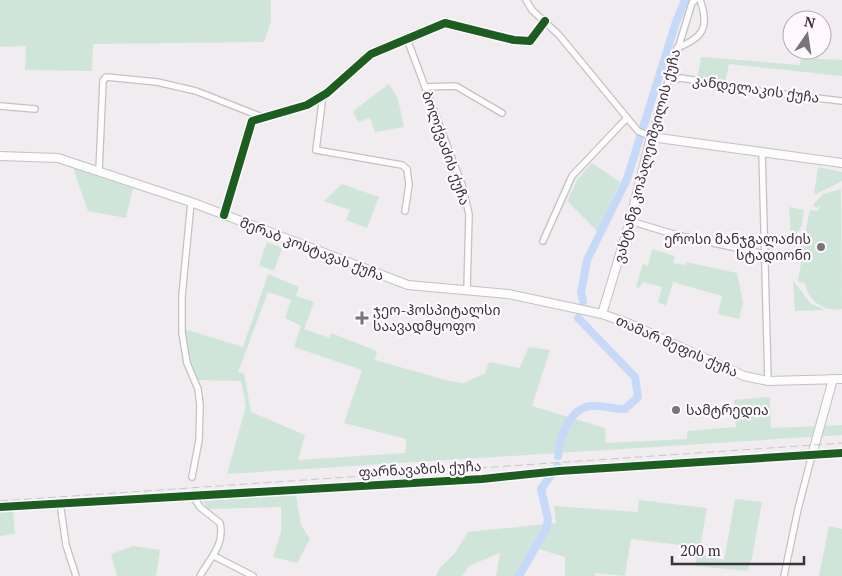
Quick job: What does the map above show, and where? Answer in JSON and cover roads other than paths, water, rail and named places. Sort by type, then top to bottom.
[{"type":"main road","points":[[644,134],[842,164]]},
{"type":"main road","name":"ვახტანგ კოპალეიშვილის ქუჩა","points":[[602,314],[630,221],[644,134]]},
{"type":"main road","name":"მერაბ კოსტავას ქუჩა","points":[[0,156],[58,158],[191,202],[408,285],[541,299],[602,314]]},
{"type":"main road","name":"თამარ მეფის ქუჩა","points":[[602,314],[630,324],[744,376],[768,380],[842,379]]},
{"type":"main road","points":[[812,455],[833,379]]},
{"type":"main road","name":"ფარნავაზის ქუჩა","points":[[812,455],[842,453]]},
{"type":"street","points":[[526,0],[532,10],[560,35],[627,118],[644,134]]},
{"type":"street","name":"ვახტანგ კოპალეიშვილის ქუჩა","points":[[644,134],[670,80],[677,48],[692,3],[695,0]]},
{"type":"street","points":[[677,48],[698,38],[704,27],[705,13],[700,0]]},
{"type":"street","points":[[224,215],[249,125],[252,121],[307,105],[320,98],[371,54],[445,23],[514,40],[530,41],[545,21]]},
{"type":"street","name":"ბოლქვაძის ქუჩა","points":[[407,39],[462,185],[469,214],[467,290]]},
{"type":"street","points":[[99,171],[103,81],[106,77],[157,82],[196,90],[262,117]]},
{"type":"street","name":"კანდელაკის ქუჩა","points":[[670,80],[681,78],[758,91],[842,101]]},
{"type":"street","points":[[425,87],[456,86],[502,113]]},
{"type":"street","points":[[320,98],[322,103],[316,150],[402,165],[407,170],[409,185],[404,211]]},
{"type":"street","points":[[0,106],[35,109]]},
{"type":"street","points":[[543,241],[572,176],[627,118]]},
{"type":"street","points":[[762,151],[768,380]]},
{"type":"street","points":[[191,202],[182,296],[182,324],[187,363],[198,389],[200,405],[199,440],[192,478]]},
{"type":"street","points":[[630,221],[680,236],[765,254]]},
{"type":"street","points":[[764,239],[790,239]]},
{"type":"street","points":[[784,576],[812,455]]},
{"type":"street","name":"ფარნავაზის ქუჩა","points":[[0,507],[482,479],[552,471],[812,455]]},
{"type":"street","points":[[193,496],[200,507],[220,523],[220,539],[214,556],[200,576]]},
{"type":"street","points":[[60,504],[66,545],[76,576]]},
{"type":"street","points":[[214,556],[252,576]]},
{"type":"waterway","points":[[583,301],[581,293],[587,260],[627,179],[676,22],[685,0]]},
{"type":"waterway","points":[[558,456],[560,441],[566,426],[576,413],[590,406],[625,409],[638,397],[635,377],[578,318]]},
{"type":"waterway","points":[[519,576],[546,529],[548,519],[541,489],[558,466]]},
{"type":"railway","points":[[0,501],[842,443]]},
{"type":"place","name":"ეროსი მანჯგალაძის სტადიონი","points":[[821,247]]},
{"type":"place","name":"ჯეო-ჰოსპიტალსი საავადმყოფო","points":[[362,318]]},
{"type":"place","name":"სამტრედია","points":[[676,410]]}]
